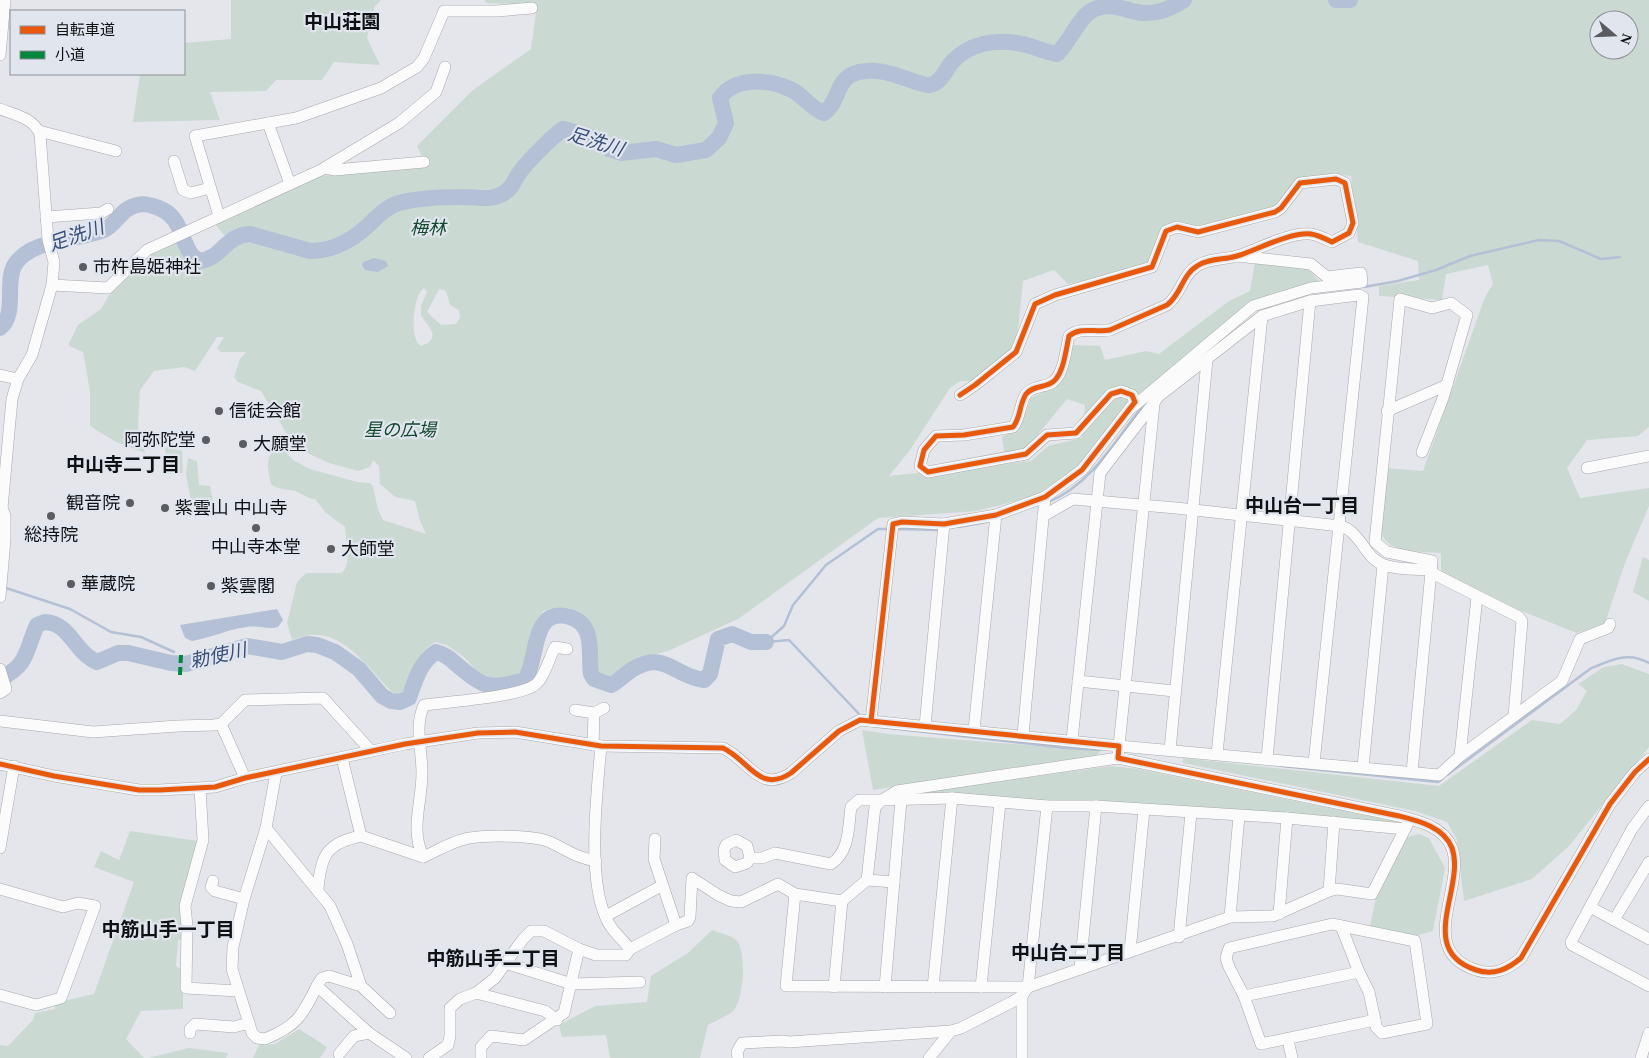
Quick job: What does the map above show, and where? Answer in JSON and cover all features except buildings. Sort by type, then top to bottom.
[{"type":"street","points":[[0,55],[5,2]]},
{"type":"street","points":[[219,216],[195,136],[296,118],[353,100],[404,76],[417,67],[424,58],[444,11],[496,11],[532,8]]},
{"type":"street","points":[[52,285],[108,288],[147,250],[325,168],[399,123],[436,92],[445,66]]},
{"type":"street","points":[[0,109],[27,119],[39,131],[49,244],[54,262],[52,285],[32,355],[18,379],[12,399],[4,457],[1,505],[5,539],[0,596]]},
{"type":"street","points":[[268,123],[290,184]]},
{"type":"street","points":[[39,131],[116,151]]},
{"type":"street","points":[[174,161],[183,190],[191,193],[210,188]]},
{"type":"street","points":[[325,168],[335,170],[424,162]]},
{"type":"street","points":[[960,395],[1016,352],[1036,304],[1055,295],[1152,267],[1166,231],[1177,227],[1198,232],[1275,212],[1282,208],[1300,184],[1336,179],[1345,183],[1353,223],[1349,233],[1332,242],[1311,234],[1304,235],[1262,245],[1237,256]]},
{"type":"street","points":[[46,217],[101,214],[108,209]]},
{"type":"street","points":[[1134,406],[1135,402],[1132,394],[1121,390],[1111,394],[1076,434],[1047,435],[1026,454],[928,472],[920,466],[924,450],[936,436],[964,435],[1013,427],[1018,421],[1026,394],[1030,390],[1054,382],[1060,371],[1068,336],[1083,330],[1100,332],[1110,330],[1167,305],[1174,299],[1188,275],[1196,266],[1219,258],[1237,256],[1311,264],[1327,277],[1361,273],[1363,298],[1314,763]]},
{"type":"street","points":[[871,720],[893,524],[902,522],[944,524],[996,515],[1045,497],[1082,470],[1134,406],[1253,306],[1311,288],[1362,282]]},
{"type":"street","points":[[1072,740],[1100,473],[1159,396],[1262,316],[1310,301],[1359,295],[1363,298]]},
{"type":"street","points":[[1412,772],[1432,561],[1388,552],[1375,542],[1400,299],[1432,308],[1451,303],[1467,315],[1446,385],[1422,452]]},
{"type":"street","points":[[1267,759],[1291,520],[1310,301]]},
{"type":"street","points":[[1217,754],[1262,316]]},
{"type":"street","points":[[1170,750],[1174,691],[1207,360]]},
{"type":"street","points":[[0,375],[18,379]]},
{"type":"street","points":[[1387,411],[1446,385]]},
{"type":"street","points":[[1118,758],[1154,404]]},
{"type":"street","points":[[1587,468],[1649,456]]},
{"type":"street","points":[[1023,735],[1045,497]]},
{"type":"street","points":[[1043,516],[1073,499],[1291,520],[1348,528],[1369,553],[1383,565],[1432,572],[1477,597],[1519,617],[1522,621],[1514,716]]},
{"type":"street","points":[[974,730],[996,515]]},
{"type":"street","points":[[925,726],[944,524]]},
{"type":"street","points":[[1363,768],[1383,565]]},
{"type":"street","points":[[1460,756],[1477,597]]},
{"type":"street","points":[[0,764],[43,774],[139,790],[200,789],[214,788],[245,778],[421,741],[478,733],[515,732],[597,746],[723,748],[734,753],[759,777],[772,780],[783,778],[791,773],[847,726],[860,720],[871,720],[1119,746],[1439,775],[1460,756],[1562,681],[1580,639],[1608,628],[1610,624]]},
{"type":"street","points":[[423,857],[416,829],[422,774],[421,741],[418,724],[424,705],[525,690],[536,684],[543,676],[555,647],[567,649]]},
{"type":"street","points":[[0,693],[6,689],[2,675]]},
{"type":"street","points":[[1078,681],[1174,691]]},
{"type":"street","points":[[0,721],[93,732],[221,724],[245,700],[323,698],[371,751]]},
{"type":"street","points":[[575,710],[599,711],[595,815],[596,880],[609,925],[630,949]]},
{"type":"street","points":[[221,724],[245,778]]},
{"type":"street","points":[[342,758],[361,836]]},
{"type":"street","points":[[834,987],[842,901],[867,880],[875,807],[896,791],[1118,758],[1408,824]]},
{"type":"street","points":[[750,858],[762,858],[776,853],[831,864],[840,858],[845,849],[851,807],[859,800],[952,798],[1047,806],[1096,806],[1433,827],[1448,840],[1454,858],[1446,929],[1450,952],[1460,962],[1475,970],[1493,973],[1502,971],[1521,958],[1610,804],[1635,772],[1649,759]]},
{"type":"street","points":[[0,848],[14,766]]},
{"type":"street","points":[[276,772],[266,828],[244,899],[233,947],[232,969],[252,1033],[257,1038],[268,1038],[301,1018],[322,978],[329,976],[361,986],[390,1013]]},
{"type":"street","points":[[200,789],[204,822],[203,840],[184,906],[187,926],[186,988],[238,991]]},
{"type":"street","points":[[933,987],[952,798]]},
{"type":"street","points":[[886,987],[901,800]]},
{"type":"street","points":[[981,987],[1000,803]]},
{"type":"street","points":[[1022,1058],[1025,992],[1047,806]]},
{"type":"street","points":[[1080,969],[1096,806]]},
{"type":"street","points":[[1649,806],[1632,829],[1571,942],[1572,945],[1649,986]]},
{"type":"street","points":[[1130,951],[1144,810]]},
{"type":"street","points":[[1179,937],[1191,813]]},
{"type":"street","points":[[1230,918],[1239,816]]},
{"type":"street","points":[[1278,914],[1288,818]]},
{"type":"street","points":[[1329,891],[1334,822]]},
{"type":"street","points":[[738,1058],[737,1052],[742,1043],[783,1040],[789,1042],[961,1028],[1025,992],[1080,969],[1130,951],[1179,937],[1230,918],[1273,916],[1337,889],[1372,894],[1408,824]]},
{"type":"street","points":[[266,828],[318,889],[338,924],[361,986]]},
{"type":"street","points":[[318,889],[325,855],[335,845],[361,836],[423,857],[469,838],[531,837],[550,842],[567,853],[596,861]]},
{"type":"street","points":[[655,839],[654,859],[661,886],[676,925]]},
{"type":"street","points":[[1614,920],[1649,862]]},
{"type":"street","points":[[429,1058],[448,1045],[450,1036],[450,1008],[460,999],[476,994],[495,978],[523,938],[531,931],[538,930],[558,937],[579,949],[596,955],[626,955],[630,949],[676,925],[688,921],[690,917],[692,878],[731,901],[741,902],[778,884],[795,894],[842,901]]},
{"type":"street","points":[[867,880],[894,882]]},
{"type":"street","points":[[213,881],[211,886],[215,891],[244,899]]},
{"type":"street","points":[[606,916],[661,886]]},
{"type":"street","points":[[0,889],[63,908],[78,903],[95,906],[61,998],[36,1005],[0,995]]},
{"type":"street","points":[[795,894],[786,986],[981,987],[1025,992]]},
{"type":"street","points":[[1590,907],[1649,939]]},
{"type":"street","points":[[1341,926],[1369,992],[1375,1020],[1376,1027],[1382,1033],[1427,1024],[1415,941],[1332,924],[1229,948],[1226,958],[1236,983],[1244,996],[1261,1044],[1288,1040],[1375,1020]]},
{"type":"street","points":[[481,1058],[481,1047],[491,1036],[524,1040],[564,1013],[579,949]]},
{"type":"street","points":[[505,963],[572,984],[640,982]]},
{"type":"street","points":[[1244,996],[1359,972]]},
{"type":"street","points":[[317,986],[369,1033],[406,1058]]},
{"type":"street","points":[[476,994],[546,1011],[556,1020]]},
{"type":"street","points":[[190,1033],[190,1029],[195,1024],[234,1027],[249,1024]]},
{"type":"street","points":[[929,1058],[951,1030]]},
{"type":"street","points":[[339,1054],[354,1036],[369,1033]]},
{"type":"street","points":[[1641,1058],[1649,1033]]},
{"type":"street","points":[[1288,1040],[1292,1058]]},
{"type":"green space","points":[[231,0],[381,0],[375,6],[367,38],[380,65],[334,62],[322,80],[276,80],[266,91],[210,92],[220,120],[133,122],[140,75],[185,75],[185,43],[231,39]]},
{"type":"green space","points":[[485,0],[1649,0],[1649,427],[1638,436],[1587,440],[1567,468],[1580,498],[1649,488],[1649,506],[1625,563],[1605,623],[1577,633],[1519,610],[1441,572],[1441,553],[1404,550],[1389,543],[1383,537],[1380,529],[1386,468],[1423,471],[1485,297],[1493,284],[1488,265],[1446,274],[1442,300],[1379,296],[1379,286],[1419,280],[1418,261],[1358,242],[1351,176],[1336,174],[1300,178],[1276,207],[1197,226],[1166,224],[1160,230],[1148,262],[1099,278],[1068,284],[1054,270],[1023,281],[1018,331],[1011,351],[974,381],[960,381],[950,388],[910,450],[889,476],[1031,461],[1048,446],[1082,438],[1085,405],[1067,399],[1027,448],[1004,452],[1002,437],[1020,427],[1031,398],[1055,387],[1073,345],[1100,346],[1105,360],[1146,351],[1159,354],[1229,301],[1250,291],[1255,262],[1307,268],[1320,282],[1250,302],[1123,412],[1074,470],[1035,496],[977,511],[878,518],[738,619],[668,651],[633,660],[615,676],[607,680],[598,674],[593,633],[589,622],[583,614],[561,608],[543,611],[533,628],[526,668],[518,676],[495,681],[485,680],[465,658],[447,645],[435,642],[418,659],[402,693],[398,695],[391,691],[359,657],[340,642],[330,637],[319,635],[305,636],[292,640],[287,623],[297,582],[306,573],[342,573],[348,557],[345,527],[326,513],[315,499],[271,484],[268,462],[271,453],[281,447],[293,460],[310,469],[357,482],[370,483],[373,486],[378,510],[383,520],[426,534],[420,521],[415,501],[395,497],[380,484],[379,466],[373,460],[370,467],[358,471],[329,463],[303,451],[290,439],[261,391],[238,382],[234,377],[240,359],[246,352],[221,352],[217,348],[224,337],[217,337],[195,371],[184,367],[154,371],[140,390],[137,445],[144,448],[145,453],[116,442],[90,426],[90,391],[83,352],[69,346],[69,343],[78,325],[101,309],[116,283],[148,252],[182,238],[189,256],[201,264],[214,260],[242,237],[272,245],[272,239],[249,234],[224,235],[215,224],[321,176],[427,167],[417,146],[473,90],[531,49],[537,5],[486,3]],"holes":[[[424,288],[427,292],[421,306],[421,316],[430,328],[433,336],[428,343],[421,346],[417,342],[415,335],[414,317],[417,299]],[[439,289],[446,291],[450,305],[459,310],[460,318],[456,324],[441,325],[427,312]]]},
{"type":"green space","points":[[167,447],[182,451],[183,473],[168,474],[165,449]]},
{"type":"green space","points":[[188,458],[197,461],[199,485],[210,486],[213,501],[194,503],[191,501],[186,475]]},
{"type":"green space","points":[[1643,557],[1649,560],[1649,601],[1633,592]]},
{"type":"green space","points":[[1622,664],[1649,674],[1649,747],[1569,846],[1532,879],[1464,901],[1457,840],[1447,822],[1415,811],[1183,763],[1183,758],[1439,786],[1532,720],[1560,724],[1576,710],[1587,691],[1578,684],[1604,667]]},
{"type":"green space","points":[[862,730],[888,734],[1099,751],[1098,755],[873,790]]},
{"type":"green space","points":[[1111,766],[1138,769],[1398,822],[922,794],[929,791]]},
{"type":"green space","points":[[130,831],[198,841],[185,938],[178,940],[176,966],[183,970],[183,1009],[141,1011],[126,1039],[144,1058],[0,1058],[0,1045],[8,1046],[33,1020],[35,1013],[55,1009],[54,1003],[94,994],[134,882],[94,867],[101,851],[119,860]]},
{"type":"green space","points":[[1419,834],[1429,838],[1445,868],[1433,931],[1416,936],[1370,926],[1377,893],[1404,838]]},
{"type":"green space","points":[[712,930],[737,941],[742,956],[743,977],[739,998],[732,1012],[708,1025],[700,1058],[610,1058],[606,1035],[562,1037],[559,1025],[595,1006],[647,1002],[651,976],[688,953]]},
{"type":"green space","points":[[299,1029],[327,1047],[320,1058],[253,1058],[259,1045],[275,1044]]},
{"type":"green space","points":[[189,1048],[228,1053],[226,1058],[148,1058]]},
{"type":"water","points":[[374,258],[386,261],[388,266],[378,272],[365,270],[362,265],[363,262]]},
{"type":"water","points":[[277,609],[283,620],[278,627],[274,628],[240,628],[192,641],[185,638],[180,625]]},
{"type":"waterway","name":"足洗川","points":[[0,328],[5,322],[10,307],[10,281],[14,266],[21,257],[43,245],[104,230],[126,210],[137,205],[153,206],[170,215],[175,221],[189,251],[199,261],[213,256],[235,238],[250,234],[310,251],[323,250],[348,240],[387,209],[399,203],[429,198],[488,198],[499,196],[509,189],[528,162],[563,129],[589,136],[609,149],[621,153],[656,149],[676,155],[706,150],[719,138],[726,123],[720,98],[734,86],[753,82],[783,86],[792,90],[815,109],[824,113],[829,109],[845,80],[857,73],[866,71],[883,72],[930,85],[941,78],[950,64],[959,55],[982,44],[1008,42],[1057,54],[1066,44],[1082,19],[1098,8],[1111,6],[1136,12],[1154,13],[1175,6],[1184,0]]},
{"type":"waterway","name":"足洗川","points":[[1336,0],[1350,0]]},
{"type":"waterway","points":[[1364,287],[1398,281],[1436,270],[1470,256],[1539,240],[1559,241],[1601,259],[1620,257]]},
{"type":"waterway","points":[[1048,502],[1063,495],[1089,474],[1143,405]]},
{"type":"waterway","points":[[959,527],[986,522]]},
{"type":"waterway","points":[[766,642],[784,626],[793,605],[826,565],[878,529],[889,529]]},
{"type":"waterway","points":[[897,529],[939,530]]},
{"type":"waterway","points":[[6,588],[70,609],[111,632],[141,637],[174,652]]},
{"type":"waterway","name":"勅使川","points":[[0,679],[16,668],[21,662],[28,650],[37,625],[45,622],[61,627],[89,658],[97,662],[118,653],[128,653],[171,663],[186,664],[247,646],[282,652],[307,644],[317,645],[335,652],[359,669],[382,696],[391,701],[400,702],[409,698],[422,666],[436,652],[447,656],[474,678],[487,685],[502,685],[525,680],[542,627],[548,619],[557,616],[570,617],[584,626],[589,641],[591,674],[594,679],[611,685],[633,669],[654,662],[662,663],[694,678],[704,680],[710,674],[718,639],[732,634],[751,642],[766,642]]},
{"type":"waterway","points":[[767,642],[789,640],[861,716]]},
{"type":"waterway","points":[[1447,775],[1590,669],[1612,660],[1626,657],[1641,659],[1649,663]]},
{"type":"waterway","points":[[872,726],[1066,748],[1100,750]]},
{"type":"waterway","points":[[1282,766],[1438,782],[1442,779]]},
{"type":"marked path","points":[[180,675],[181,655]]},
{"type":"cycle path","points":[[871,721],[893,524],[902,522],[944,524],[996,515],[1045,497],[1082,470],[1135,402],[1132,395],[1121,391],[1111,394],[1076,433],[1047,435],[1026,454],[928,472],[920,466],[924,450],[936,436],[964,435],[1013,427],[1026,394],[1032,389],[1048,385],[1057,377],[1064,360],[1069,336],[1084,330],[1110,330],[1167,305],[1172,301],[1188,274],[1202,263],[1237,256],[1273,242],[1302,234],[1319,236],[1332,242],[1349,233],[1353,223],[1345,183],[1336,179],[1300,183],[1281,208],[1275,212],[1198,232],[1177,227],[1166,231],[1152,267],[1055,295],[1035,304],[1016,352],[960,395]]},
{"type":"cycle path","points":[[0,764],[54,776],[139,790],[215,787],[245,778],[405,744],[478,733],[515,732],[601,746],[723,748],[732,753],[755,773],[771,780],[791,773],[839,731],[860,720],[1119,746],[1118,758],[1399,816],[1437,830],[1452,848],[1455,864],[1446,916],[1445,933],[1448,948],[1458,961],[1476,970],[1495,972],[1506,968],[1521,958],[1610,804],[1635,772],[1649,759]]},
{"type":"place","name":"市杵島姫神社","points":[[83,267]]},
{"type":"place","name":"信徒会館","points":[[219,411]]},
{"type":"place","name":"阿弥陀堂","points":[[206,440]]},
{"type":"place","name":"大願堂","points":[[243,444]]},
{"type":"place","name":"観音院","points":[[130,503]]},
{"type":"place","name":"紫雲山 中山寺","points":[[165,508]]},
{"type":"place","name":"総持院","points":[[51,516]]},
{"type":"place","name":"中山寺本堂","points":[[256,528]]},
{"type":"place","name":"大師堂","points":[[331,549]]},
{"type":"place","name":"華蔵院","points":[[71,584]]},
{"type":"place","name":"紫雲閣","points":[[211,586]]},
{"type":"district","name":"中山荘園","points":[[342,21]]},
{"type":"district","name":"中山寺二丁目","points":[[123,464]]},
{"type":"district","name":"中山台一丁目","points":[[1302,505]]},
{"type":"district","name":"中筋山手一丁目","points":[[168,929]]},
{"type":"district","name":"中山台二丁目","points":[[1068,952]]},
{"type":"district","name":"中筋山手二丁目","points":[[493,958]]},
{"type":"park label","name":"梅林","points":[[428,228]]},
{"type":"park label","name":"星の広場","points":[[400,430]]}]
